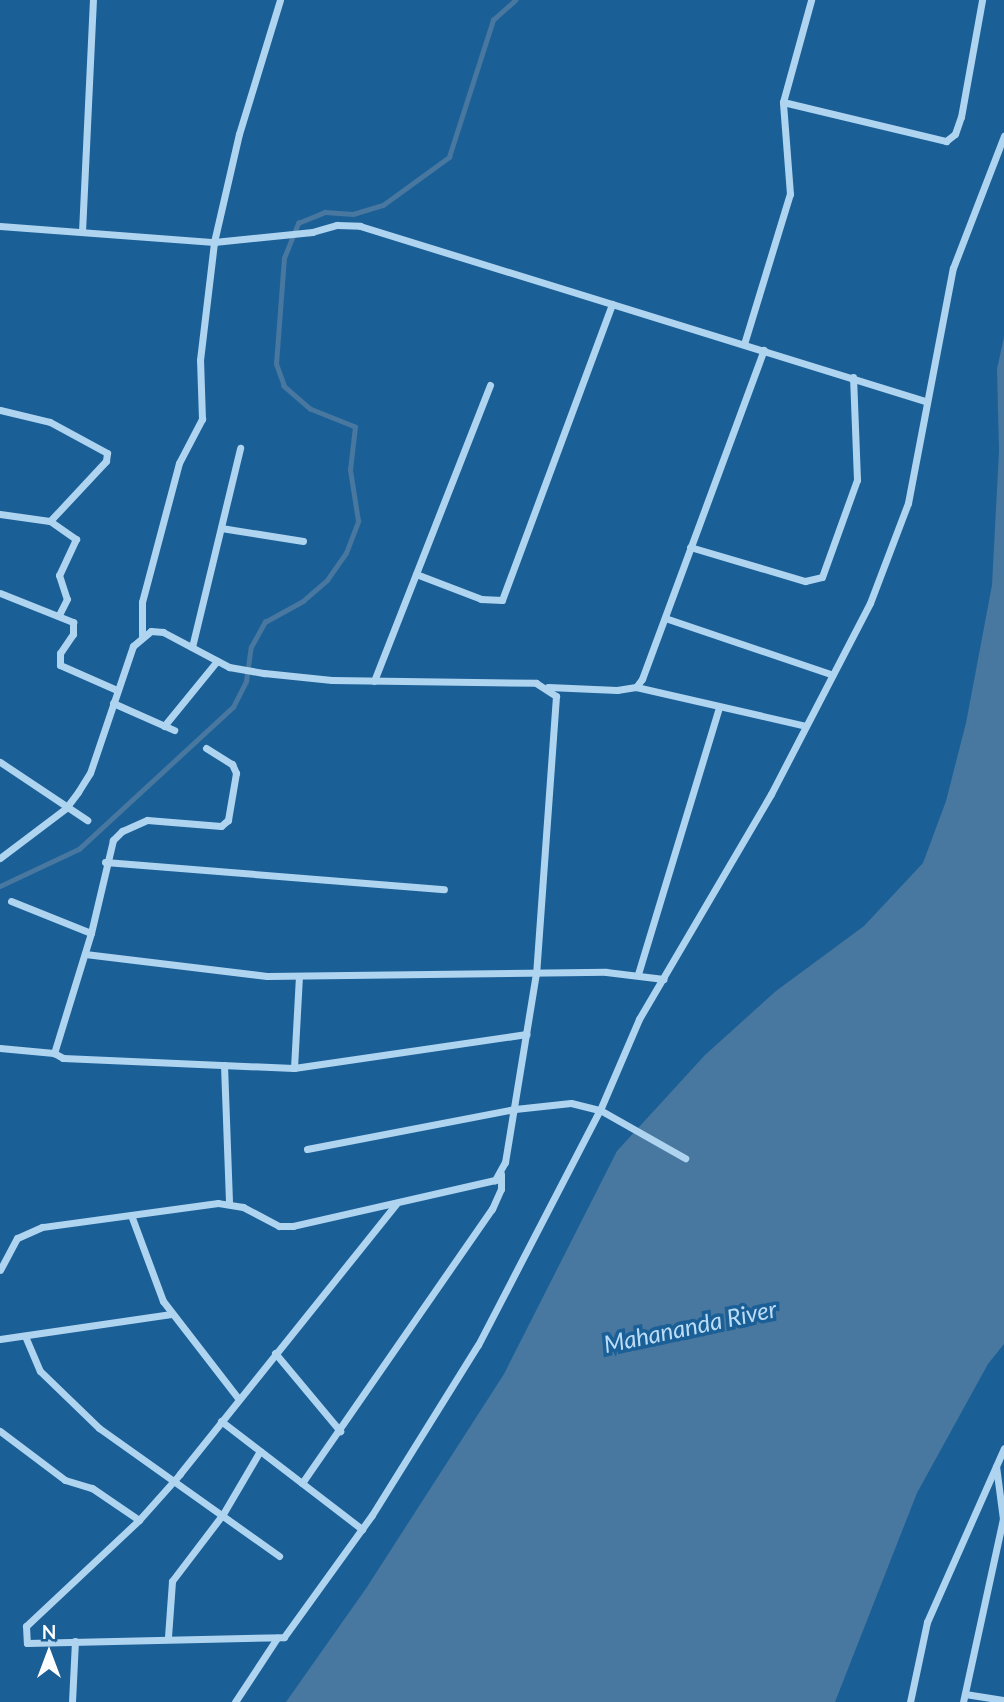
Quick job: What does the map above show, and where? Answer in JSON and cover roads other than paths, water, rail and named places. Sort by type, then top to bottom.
[{"type":"street","points":[[82,233],[93,0]]},
{"type":"street","points":[[2,854],[66,808],[90,772],[133,646],[142,635],[142,602],[178,463],[202,419],[200,360],[214,242],[239,134],[280,0]]},
{"type":"street","points":[[744,344],[790,194],[783,102],[811,0]]},
{"type":"street","points":[[783,102],[946,141],[955,134],[961,117],[982,0]]},
{"type":"street","points":[[396,1204],[139,1520],[25,1628],[28,1643],[168,1637],[286,1636],[362,1530],[478,1345],[600,1110],[639,1019],[806,726],[899,535],[953,268],[1004,136]]},
{"type":"street","points":[[0,226],[214,242],[302,233],[337,225],[360,226],[925,401]]},
{"type":"street","points":[[416,574],[481,599],[502,600],[612,304]]},
{"type":"street","points":[[636,687],[648,668],[764,350]]},
{"type":"street","points":[[690,547],[805,581],[822,578],[857,480],[853,377]]},
{"type":"street","points":[[374,681],[489,385]]},
{"type":"street","points":[[0,410],[50,422],[107,453],[106,460],[50,521]]},
{"type":"street","points":[[192,647],[240,448]]},
{"type":"street","points":[[0,514],[50,521],[76,539],[59,575],[67,599],[59,615]]},
{"type":"street","points":[[220,528],[303,541]]},
{"type":"street","points":[[0,593],[59,615],[75,628],[60,653],[60,665],[117,690]]},
{"type":"street","points":[[665,618],[833,675]]},
{"type":"street","points":[[142,635],[163,632],[229,667],[264,673],[374,681],[636,687],[806,726]]},
{"type":"street","points":[[164,726],[217,661]]},
{"type":"street","points":[[302,1483],[492,1209],[501,1189],[501,1172],[536,973],[557,710],[556,696],[548,687]]},
{"type":"street","points":[[113,703],[174,730]]},
{"type":"street","points":[[638,974],[719,707]]},
{"type":"street","points":[[54,1053],[92,933],[110,838],[147,820],[221,826],[228,820],[236,773],[232,764],[206,748]]},
{"type":"street","points":[[0,762],[87,820]]},
{"type":"street","points":[[105,862],[444,890]]},
{"type":"street","points":[[11,901],[92,933]]},
{"type":"street","points":[[85,954],[299,976],[536,973],[638,974],[664,979]]},
{"type":"street","points":[[294,1068],[299,976]]},
{"type":"street","points":[[0,1048],[54,1053],[63,1058],[294,1068],[527,1034]]},
{"type":"street","points":[[224,1065],[229,1203]]},
{"type":"street","points":[[307,1149],[514,1109],[571,1103],[600,1110],[685,1158]]},
{"type":"street","points":[[0,1270],[9,1246],[26,1233],[131,1215],[229,1203],[279,1226],[486,1185],[501,1172]]},
{"type":"street","points":[[131,1215],[171,1314],[238,1398]]},
{"type":"street","points":[[0,1339],[171,1314]]},
{"type":"street","points":[[25,1336],[40,1371],[95,1425],[279,1556]]},
{"type":"street","points":[[275,1353],[340,1431]]},
{"type":"street","points":[[220,1420],[362,1530]]},
{"type":"street","points":[[0,1431],[65,1480],[92,1488],[139,1520]]},
{"type":"street","points":[[910,1702],[927,1622],[1004,1448]]},
{"type":"street","points":[[168,1637],[172,1581],[223,1514],[260,1451]]},
{"type":"street","points":[[996,1466],[1003,1519],[964,1698],[1004,1700]]},
{"type":"street","points":[[235,1702],[277,1638]]},
{"type":"street","points":[[72,1702],[75,1641]]},
{"type":"water","name":"Mahananda River","points":[[1004,337],[1004,1344],[988,1364],[917,1493],[835,1702],[286,1702],[367,1587],[504,1374],[617,1151],[705,1055],[776,991],[864,926],[923,863],[946,801],[966,723],[992,585],[999,451],[997,369]]},
{"type":"waterway","points":[[0,886],[79,849],[233,707],[246,681],[251,647],[265,622],[303,601],[327,580],[346,553],[358,521],[350,470],[355,427],[310,409],[284,386],[276,364],[284,258],[298,223],[325,212],[353,214],[383,205],[449,157],[493,20],[515,0]]}]
